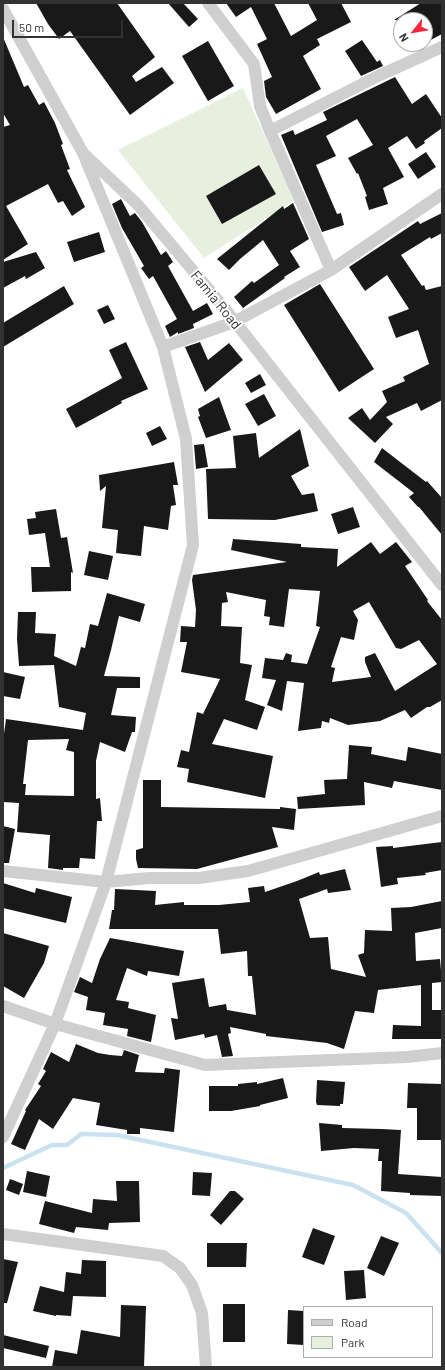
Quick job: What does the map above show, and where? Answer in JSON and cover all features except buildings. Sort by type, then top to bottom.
[{"type":"street","points":[[208,3],[254,64],[260,106],[331,270]]},
{"type":"street","name":"Famia Road","points":[[3,9],[83,154],[138,205],[234,322],[442,585]]},
{"type":"street","points":[[270,131],[376,76],[442,47]]},
{"type":"street","points":[[3,1137],[55,1024],[106,882],[193,545],[186,439],[163,347],[83,154]]},
{"type":"street","points":[[163,347],[234,322],[331,270],[442,194]]},
{"type":"street","points":[[3,871],[106,882],[149,878],[199,878],[248,871],[442,816]]},
{"type":"street","points":[[3,1006],[55,1024],[206,1065],[407,1057],[442,1053]]},
{"type":"street","points":[[3,1234],[163,1256],[180,1268],[192,1285],[202,1313],[206,1367]]},
{"type":"green space","points":[[243,88],[290,191],[293,201],[204,258],[118,150]]},
{"type":"waterway","points":[[3,1168],[52,1145],[67,1145],[81,1134],[117,1135],[353,1185],[406,1213],[442,1253]]}]
